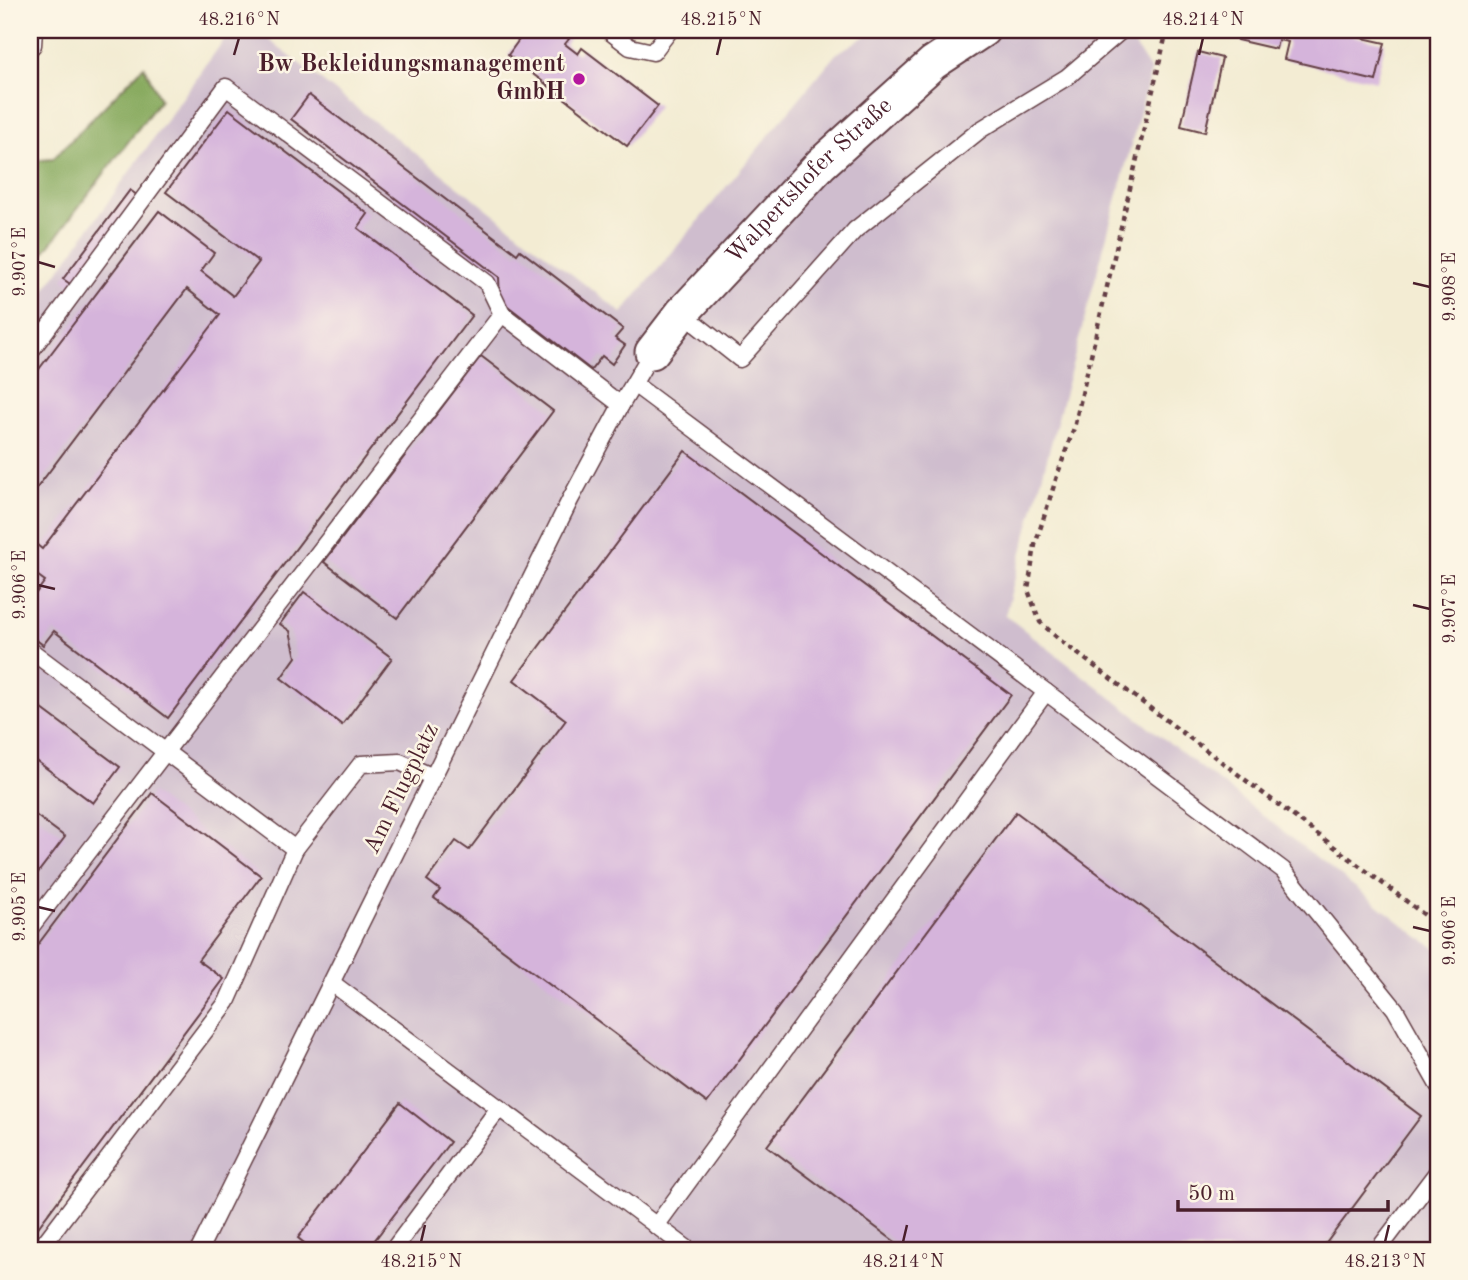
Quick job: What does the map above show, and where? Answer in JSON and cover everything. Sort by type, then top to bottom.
[{"type":"street","name":"Walpertshofer Straße","points":[[652,352],[682,313],[821,164],[933,63],[983,30]]},
{"type":"lane","points":[[30,48],[33,45],[34,30]]},
{"type":"lane","points":[[608,30],[630,47],[653,52],[670,30]]},
{"type":"lane","points":[[682,313],[740,359],[855,230],[980,130],[1066,77],[1122,30]]},
{"type":"lane","points":[[30,352],[226,87],[487,283],[502,314],[621,405]]},
{"type":"lane","points":[[30,929],[502,314]]},
{"type":"lane","name":"Am Flugplatz","points":[[200,1250],[570,500],[652,352]]},
{"type":"lane","points":[[634,384],[1283,870],[1395,1009],[1438,1085]]},
{"type":"lane","points":[[30,650],[295,849]]},
{"type":"lane","points":[[656,1226],[1046,692]]},
{"type":"lane","points":[[39,1250],[227,1002],[295,849],[361,764],[400,762],[433,777]]},
{"type":"lane","points":[[332,983],[689,1250]]},
{"type":"lane","points":[[393,1250],[499,1108]]},
{"type":"lane","points":[[1378,1250],[1438,1171]]},
{"type":"path","points":[[1167,30],[1074,428],[1035,545],[1028,590],[1040,622],[1061,641],[1438,925]]},
{"type":"shaded area","points":[[231,30],[256,30],[622,313],[836,54],[875,30],[1125,30],[1151,71],[1005,615],[1438,950],[1438,1250],[30,1250],[30,311]]},
{"type":"green space","points":[[144,66],[160,100],[30,271],[30,161],[53,159]]},
{"type":"building","points":[[526,30],[557,30],[569,39],[565,44],[578,54],[582,48],[658,106],[627,146],[508,55]]},
{"type":"building","points":[[1240,30],[1346,30],[1345,34],[1385,43],[1376,81],[1284,59],[1288,42],[1278,40],[1276,49],[1237,40]]},
{"type":"building","points":[[1198,52],[1222,58],[1205,132],[1181,126]]},
{"type":"building","points":[[309,95],[517,254],[520,250],[623,329],[615,338],[625,345],[612,364],[602,356],[591,370],[500,300],[499,277],[291,119]]},
{"type":"building","points":[[229,109],[368,214],[358,228],[472,315],[168,718],[54,631],[43,645],[30,635],[30,601],[45,581],[30,570],[30,555],[37,545],[42,549],[220,315],[187,289],[30,497],[30,381],[159,211],[214,253],[201,271],[233,296],[259,262],[166,192]]},
{"type":"building","points":[[130,190],[142,199],[76,288],[63,279]]},
{"type":"building","points":[[481,356],[553,411],[397,618],[324,562]]},
{"type":"building","points":[[685,451],[1011,695],[707,1103],[434,898],[440,890],[427,880],[456,841],[469,850],[566,720],[514,680]]},
{"type":"building","points":[[304,592],[392,658],[342,725],[281,678],[296,657],[290,631],[280,624]]},
{"type":"building","points":[[30,700],[120,767],[93,803],[30,756]]},
{"type":"building","points":[[152,793],[261,876],[198,960],[224,979],[30,1238],[30,955]]},
{"type":"building","points":[[30,811],[65,837],[30,883]]},
{"type":"building","points":[[1016,812],[1421,1116],[1321,1250],[906,1250],[767,1146]]},
{"type":"building","points":[[400,1103],[450,1142],[367,1250],[313,1250],[298,1238]]},
{"type":"place","name":"Bw Bekleidungsmanagement GmbH","points":[[579,79]]}]
